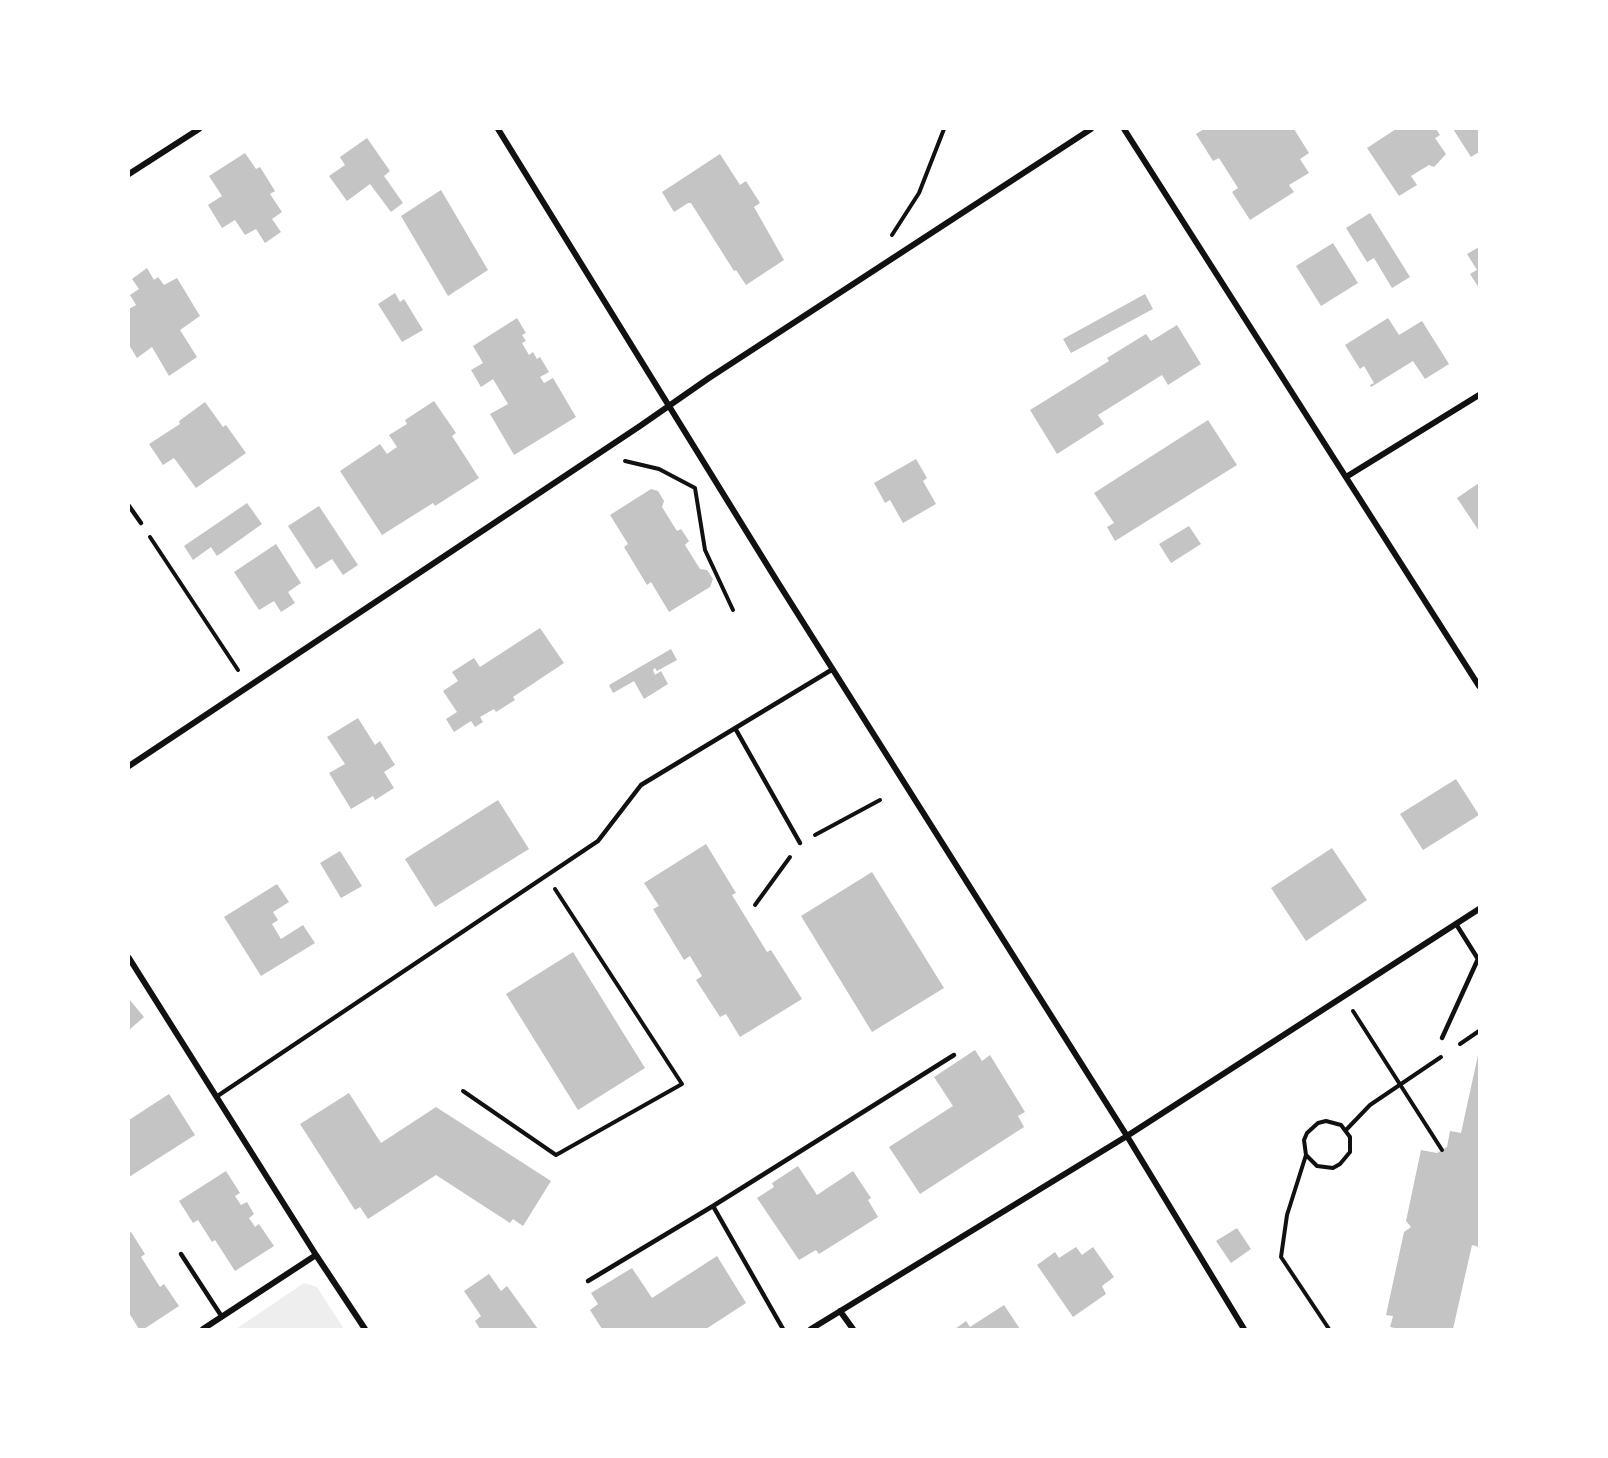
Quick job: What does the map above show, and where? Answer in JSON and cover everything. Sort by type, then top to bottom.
[{"type":"street","points":[[129,174],[199,129]]},
{"type":"street","points":[[498,129],[669,407],[1127,1136],[1244,1329]]},
{"type":"street","points":[[129,766],[845,288],[1091,129]]},
{"type":"street","points":[[1124,129],[1479,686]]},
{"type":"street","points":[[1346,477],[1479,395]]},
{"type":"street","points":[[811,1329],[1127,1136],[1479,909]]},
{"type":"street","points":[[130,963],[365,1329]]},
{"type":"street","points":[[203,1329],[316,1255]]},
{"type":"street","points":[[840,1311],[853,1329]]},
{"type":"lane","points":[[129,506],[141,523]]},
{"type":"lane","points":[[216,1097],[598,841],[641,784],[833,669]]},
{"type":"lane","points":[[735,728],[800,843]]},
{"type":"lane","points":[[1442,1038],[1478,960],[1456,924]]},
{"type":"lane","points":[[588,1281],[713,1206],[954,1055]]},
{"type":"lane","points":[[713,1206],[783,1329]]},
{"type":"lane","points":[[181,1254],[222,1317]]},
{"type":"path","points":[[889,239],[920,193],[944,129]]},
{"type":"path","points":[[625,461],[659,469],[695,488],[705,550],[733,610]]},
{"type":"path","points":[[141,523],[249,686]]},
{"type":"path","points":[[463,1091],[556,1155],[682,1084],[547,875]]},
{"type":"path","points":[[1349,1005],[1442,1150]]},
{"type":"path","points":[[1459,1044],[1479,1031]]},
{"type":"path","points":[[1346,1130],[1370,1105],[1450,1051]]},
{"type":"path","points":[[1306,1155],[1317,1166],[1325,1168],[1340,1164],[1346,1160],[1350,1152],[1350,1137],[1346,1130],[1326,1120],[1312,1127],[1304,1140],[1306,1155],[1287,1215],[1281,1257],[1329,1329]]},
{"type":"shaded area","points":[[304,1283],[317,1287],[344,1329],[236,1329]]},
{"type":"building","points":[[1204,129],[1294,129],[1309,153],[1300,159],[1309,173],[1289,185],[1294,192],[1250,220],[1232,192],[1238,188],[1219,158],[1213,161],[1196,134]]},
{"type":"building","points":[[1396,129],[1436,129],[1440,135],[1435,138],[1446,154],[1434,167],[1429,165],[1411,176],[1417,185],[1399,196],[1367,148]]},
{"type":"building","points":[[1453,129],[1478,129],[1479,152],[1471,157]]},
{"type":"building","points":[[367,138],[390,171],[384,176],[403,203],[391,212],[370,184],[347,201],[329,176],[345,165],[340,157]]},
{"type":"building","points":[[245,153],[256,169],[260,167],[275,191],[270,194],[282,212],[272,219],[281,232],[265,243],[256,229],[245,235],[235,220],[222,228],[208,205],[222,196],[209,176]]},
{"type":"building","points":[[720,154],[740,185],[746,181],[760,203],[754,207],[784,260],[746,285],[736,270],[734,271],[691,203],[674,212],[662,192]]},
{"type":"building","points":[[441,190],[488,270],[448,296],[401,216]]},
{"type":"building","points":[[1370,213],[1410,277],[1392,288],[1374,258],[1367,262],[1346,228]]},
{"type":"building","points":[[1333,243],[1358,283],[1321,306],[1296,266]]},
{"type":"building","points":[[1479,247],[1479,288],[1470,274],[1477,270],[1467,254]]},
{"type":"building","points":[[147,268],[154,280],[158,277],[164,285],[177,278],[200,316],[180,330],[197,357],[169,376],[152,347],[137,358],[129,345],[129,309],[136,305],[130,295],[139,289],[132,279]]},
{"type":"building","points":[[395,293],[400,302],[404,299],[423,330],[402,342],[378,304]]},
{"type":"building","points":[[1145,294],[1153,309],[1071,353],[1063,339]]},
{"type":"building","points":[[517,318],[526,333],[522,335],[526,341],[522,343],[529,355],[533,352],[537,359],[540,357],[549,372],[540,377],[544,383],[553,378],[576,417],[514,455],[490,414],[508,404],[493,379],[481,387],[471,370],[483,363],[473,346]]},
{"type":"building","points":[[1388,318],[1399,335],[1422,321],[1449,364],[1425,379],[1413,361],[1371,387],[1370,385],[1374,383],[1364,366],[1360,369],[1345,345]]},
{"type":"building","points":[[1177,325],[1201,364],[1168,385],[1162,375],[1098,415],[1104,424],[1057,454],[1030,410],[1109,361],[1107,358],[1146,334],[1151,341]]},
{"type":"building","points":[[434,401],[456,433],[452,436],[479,478],[435,506],[433,503],[382,535],[340,471],[380,444],[387,454],[397,447],[389,435],[407,424],[405,420]]},
{"type":"building","points":[[205,402],[223,427],[226,425],[246,453],[196,488],[174,458],[163,465],[149,444],[180,424],[179,421]]},
{"type":"building","points":[[1208,420],[1237,465],[1115,541],[1107,527],[1114,523],[1094,493]]},
{"type":"building","points":[[916,459],[927,478],[923,481],[936,504],[903,523],[890,500],[885,503],[874,483]]},
{"type":"building","points":[[1479,483],[1479,531],[1457,498]]},
{"type":"building","points":[[651,489],[658,491],[664,501],[662,507],[677,531],[681,529],[689,541],[685,545],[700,569],[707,570],[713,579],[710,587],[669,612],[651,582],[647,585],[624,547],[628,544],[610,515]]},
{"type":"building","points":[[247,503],[262,524],[217,556],[211,547],[193,560],[184,546]]},
{"type":"building","points":[[319,506],[358,565],[343,575],[332,559],[316,569],[288,526]]},
{"type":"building","points":[[1189,526],[1201,544],[1171,563],[1159,544]]},
{"type":"building","points":[[276,544],[301,583],[288,592],[295,603],[281,612],[274,601],[259,610],[234,572]]},
{"type":"building","points":[[540,628],[564,663],[513,697],[515,700],[496,712],[494,709],[480,717],[483,722],[475,727],[471,721],[454,732],[446,719],[457,712],[443,691],[458,681],[452,672],[474,658],[480,667]]},
{"type":"building","points":[[671,649],[677,660],[657,671],[655,668],[653,670],[655,675],[661,671],[668,684],[644,699],[634,681],[613,693],[609,685]]},
{"type":"building","points":[[358,718],[375,745],[380,741],[395,765],[384,772],[394,788],[375,800],[373,796],[351,809],[329,773],[345,764],[327,737]]},
{"type":"building","points":[[1456,779],[1479,815],[1423,850],[1400,814]]},
{"type":"building","points":[[498,800],[529,849],[435,907],[405,859]]},
{"type":"building","points":[[706,844],[736,893],[732,895],[767,952],[771,950],[802,999],[740,1037],[726,1014],[720,1017],[696,980],[702,976],[690,956],[684,960],[653,909],[659,906],[644,883]]},
{"type":"building","points":[[1332,848],[1367,900],[1306,941],[1271,888]]},
{"type":"building","points":[[340,851],[362,886],[341,898],[320,863]]},
{"type":"building","points":[[872,872],[944,988],[872,1032],[801,916]]},
{"type":"building","points":[[277,884],[289,902],[273,912],[278,920],[272,924],[281,939],[303,925],[315,943],[261,976],[224,917]]},
{"type":"building","points":[[573,952],[645,1068],[578,1110],[506,994]]},
{"type":"building","points":[[129,999],[144,1017],[129,1030]]},
{"type":"building","points":[[975,1050],[982,1061],[990,1055],[1025,1112],[1018,1116],[1024,1127],[920,1194],[889,1147],[953,1106],[934,1077]]},
{"type":"building","points":[[1478,1055],[1479,1247],[1472,1245],[1453,1329],[1390,1327],[1393,1316],[1386,1315],[1404,1232],[1411,1227],[1406,1221],[1421,1150],[1437,1153],[1447,1147],[1450,1131],[1461,1133]]},
{"type":"building","points":[[349,1093],[381,1143],[436,1107],[551,1181],[523,1226],[513,1219],[510,1223],[436,1175],[368,1219],[360,1207],[355,1210],[300,1124]]},
{"type":"building","points":[[169,1094],[195,1135],[129,1177],[129,1120]]},
{"type":"building","points":[[798,1166],[817,1195],[853,1171],[871,1198],[868,1200],[878,1217],[819,1254],[816,1250],[799,1260],[757,1198],[774,1187],[772,1183]]},
{"type":"building","points":[[226,1171],[240,1193],[235,1196],[241,1205],[247,1202],[254,1214],[249,1218],[255,1227],[259,1224],[274,1246],[235,1271],[215,1240],[212,1242],[198,1220],[193,1223],[179,1201]]},
{"type":"building","points":[[1237,1228],[1251,1249],[1231,1263],[1216,1241]]},
{"type":"building","points":[[131,1232],[145,1254],[141,1257],[160,1287],[164,1284],[179,1306],[144,1329],[139,1329],[129,1313],[129,1233]]},
{"type":"building","points":[[1076,1247],[1082,1255],[1093,1247],[1114,1277],[1102,1286],[1106,1294],[1073,1317],[1037,1265],[1055,1252],[1059,1258]]},
{"type":"building","points":[[717,1256],[746,1303],[706,1329],[602,1329],[590,1310],[598,1304],[591,1293],[632,1268],[652,1298]]},
{"type":"building","points":[[489,1274],[501,1291],[507,1286],[538,1329],[480,1329],[475,1321],[481,1316],[464,1291]]},
{"type":"building","points":[[1004,1305],[1020,1329],[955,1329],[966,1321],[970,1327]]}]
